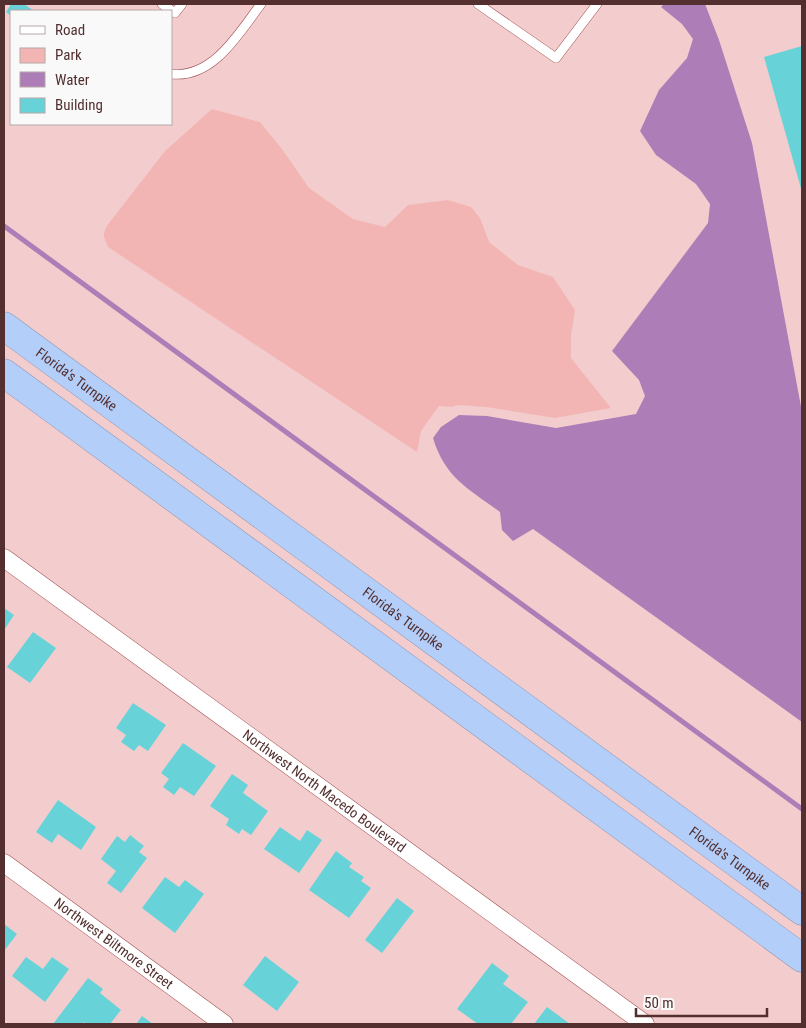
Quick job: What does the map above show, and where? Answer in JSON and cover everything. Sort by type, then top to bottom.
[{"type":"highway","name":"Florida's Turnpike","points":[[4,326],[802,911]]},
{"type":"highway","points":[[4,373],[802,958]]},
{"type":"street","name":"Northwest North Macedo Boulevard","points":[[4,558],[645,1024]]},
{"type":"street","name":"Northwest Biltmore Street","points":[[4,863],[224,1024]]},
{"type":"lane","points":[[172,11],[175,13],[182,4]]},
{"type":"lane","points":[[172,74],[182,75],[207,66],[229,46],[261,4]]},
{"type":"lane","points":[[478,4],[556,58],[597,4]]},
{"type":"green space","points":[[212,109],[260,122],[282,149],[309,188],[353,219],[385,227],[408,205],[448,200],[471,207],[480,218],[489,242],[518,265],[553,277],[575,310],[571,336],[571,358],[611,408],[555,418],[486,407],[439,406],[421,431],[417,452],[108,247],[104,235],[109,223],[165,151]]},
{"type":"water","points":[[664,4],[705,4],[719,40],[752,143],[802,412],[802,722],[533,529],[513,541],[502,530],[500,512],[468,489],[451,473],[438,452],[433,438],[441,427],[459,415],[487,416],[556,428],[636,414],[645,396],[639,380],[612,351],[708,223],[710,204],[696,184],[656,155],[640,131],[659,90],[687,58],[693,39],[682,24],[661,7]]},
{"type":"building","points":[[11,4],[24,4],[33,10],[10,10],[10,15],[6,12]]},
{"type":"building","points":[[802,46],[802,192],[764,57]]},
{"type":"building","points":[[4,608],[14,615],[4,630]]},
{"type":"building","points":[[33,632],[56,648],[30,683],[7,667]]},
{"type":"building","points":[[133,703],[166,725],[148,751],[139,745],[134,751],[121,742],[126,735],[116,728]]},
{"type":"building","points":[[183,743],[216,766],[194,796],[180,787],[174,795],[163,787],[169,779],[161,773]]},
{"type":"building","points":[[232,774],[248,785],[243,793],[268,811],[251,835],[242,829],[239,834],[226,825],[229,819],[210,806]]},
{"type":"building","points":[[58,800],[96,827],[81,850],[58,834],[52,843],[36,832]]},
{"type":"building","points":[[280,827],[300,841],[307,830],[322,840],[299,873],[264,849]]},
{"type":"building","points":[[130,835],[144,846],[139,852],[147,858],[121,893],[107,883],[116,871],[101,859],[117,836],[125,842]]},
{"type":"building","points":[[336,851],[352,863],[349,867],[364,877],[361,881],[371,888],[349,918],[309,890]]},
{"type":"building","points":[[165,877],[179,887],[185,880],[204,894],[175,933],[142,908]]},
{"type":"building","points":[[397,898],[414,911],[382,953],[365,940]]},
{"type":"building","points":[[4,924],[17,934],[4,951]]},
{"type":"building","points":[[265,956],[299,982],[277,1011],[243,985]]},
{"type":"building","points":[[26,957],[43,969],[52,957],[69,969],[45,1002],[12,976]]},
{"type":"building","points":[[492,963],[509,976],[503,984],[528,1002],[511,1024],[478,1024],[457,1009]]},
{"type":"building","points":[[88,978],[103,989],[100,993],[121,1010],[110,1024],[87,1024],[84,1022],[82,1024],[53,1024]]},
{"type":"building","points":[[547,1007],[570,1024],[534,1024]]},
{"type":"building","points":[[142,1016],[153,1024],[136,1024]]},
{"type":"waterway","points":[[4,226],[802,809]]}]
